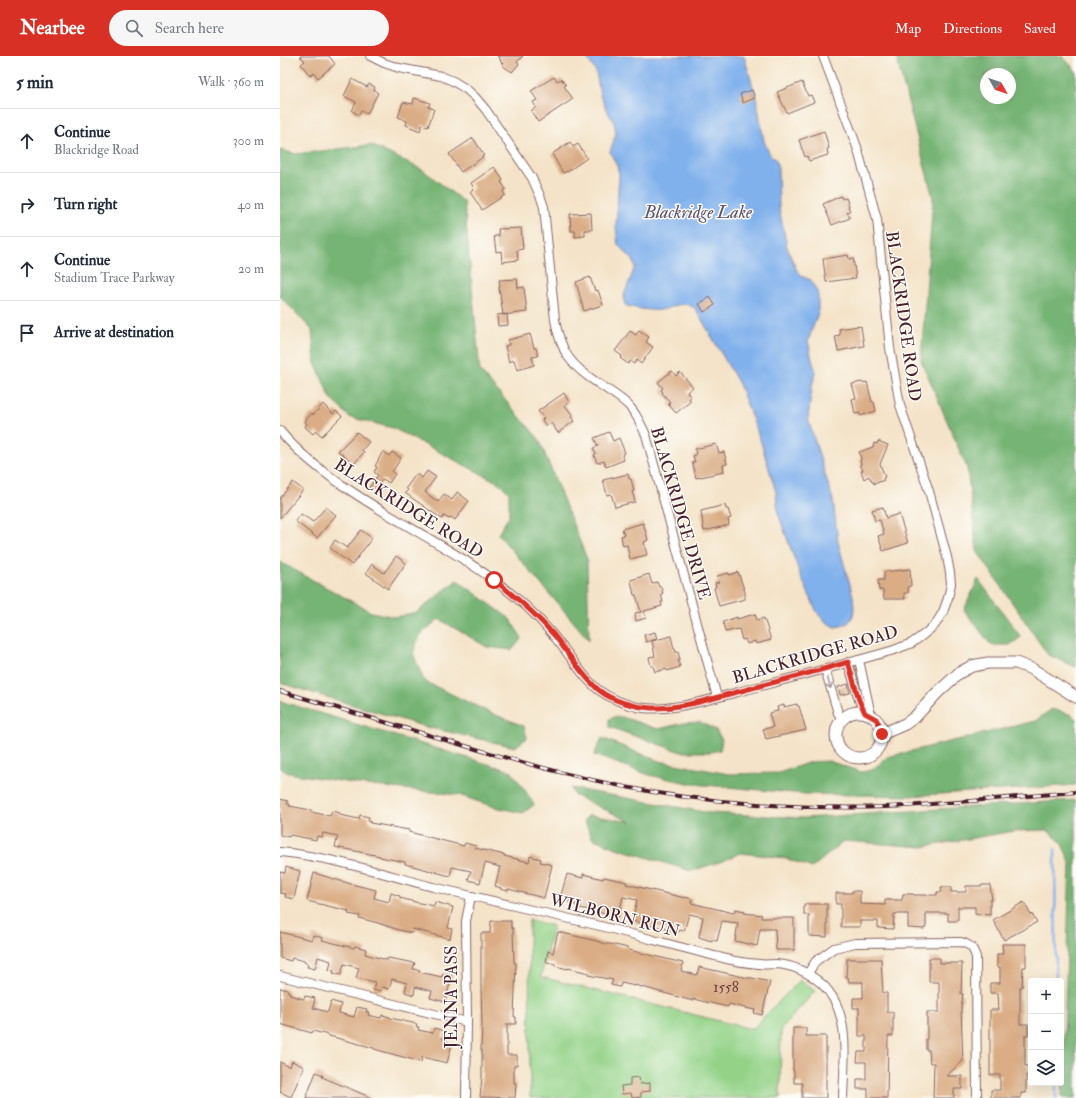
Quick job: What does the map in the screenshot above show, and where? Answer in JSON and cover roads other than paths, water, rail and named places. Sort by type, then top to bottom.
[{"type":"street","name":"BLACKRIDGE DRIVE","points":[[370,56],[399,68],[442,76],[466,89],[486,110],[537,188],[544,207],[558,337],[568,358],[577,368],[597,383],[619,396],[630,407],[638,418],[646,435],[717,697]]},
{"type":"street","name":"BLACKRIDGE ROAD","points":[[280,431],[296,448],[330,477],[377,508],[472,565],[513,594],[554,635],[585,676],[600,691],[624,703],[637,707],[652,708],[682,705],[859,660],[912,643],[935,625],[943,612],[951,584],[947,557],[929,491],[898,398],[890,348],[876,219],[866,178],[855,141],[823,56]]},
{"type":"street","points":[[859,660],[868,714]]},
{"type":"street","points":[[848,662],[859,700],[868,714],[879,724],[882,734],[880,745],[872,754],[861,758],[850,756],[841,750],[836,740],[837,727],[842,719],[853,713],[868,714]]},
{"type":"street","points":[[882,734],[905,724],[915,717],[959,674],[972,666],[988,663],[1016,663],[1032,669],[1076,697]]},
{"type":"street","points":[[825,669],[838,713],[842,719]]},
{"type":"street","name":"WILBORN RUN","points":[[280,852],[316,857],[471,896],[597,925],[721,958],[761,965],[777,964],[808,973],[831,995],[839,1009],[844,1036],[843,1098]]},
{"type":"street","name":"JENNA PASS","points":[[466,1098],[466,921],[471,896]]},
{"type":"street","points":[[808,973],[816,961],[834,948],[854,943],[961,942],[970,944],[976,957],[977,1098]]},
{"type":"street","points":[[280,976],[467,1022]]},
{"type":"water","name":"Blackridge Lake","points":[[586,56],[744,56],[756,97],[764,141],[769,153],[776,160],[778,169],[779,208],[787,247],[796,269],[803,277],[811,280],[818,294],[818,313],[808,341],[816,372],[812,385],[808,419],[833,500],[838,542],[853,596],[853,616],[848,623],[834,627],[825,621],[817,612],[801,577],[778,513],[776,492],[760,439],[739,384],[695,308],[689,305],[681,304],[664,309],[652,310],[625,305],[624,295],[635,267],[633,260],[618,245],[616,226],[619,174],[610,152],[616,133],[614,122],[600,95],[596,72]]},
{"type":"waterway","points":[[1055,849],[1056,978]]},
{"type":"waterway","points":[[1056,1086],[1056,1098]]},
{"type":"railway","points":[[280,691],[536,766],[592,780],[678,796],[781,806],[885,807],[1076,792]]}]
